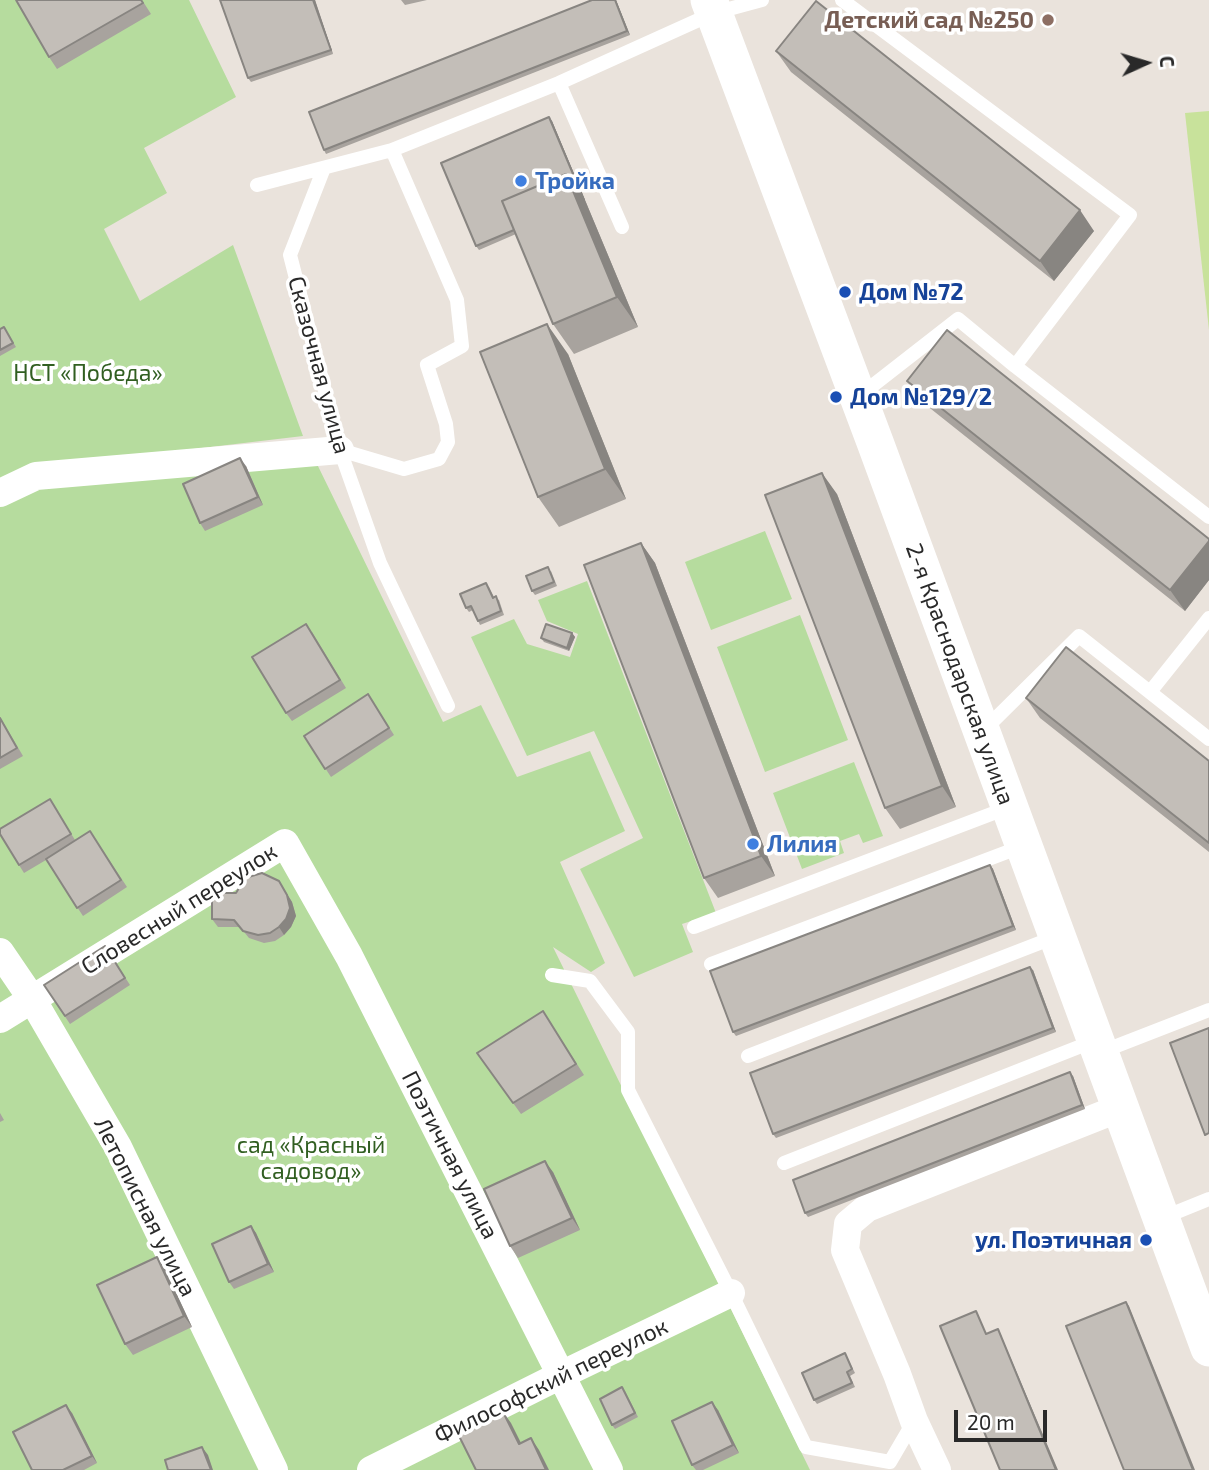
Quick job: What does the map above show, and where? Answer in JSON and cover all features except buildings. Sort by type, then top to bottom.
[{"type":"street","name":"2-я Краснодарская улица","points":[[712,7],[1209,1348]]},
{"type":"street","points":[[0,493],[36,476],[340,450]]},
{"type":"street","name":"Словесный переулок","points":[[0,1018],[285,843]]},
{"type":"street","name":"Поэтичная улица","points":[[285,843],[349,956],[609,1470]]},
{"type":"street","name":"Летописная улица","points":[[0,952],[32,999],[118,1147],[274,1470]]},
{"type":"street","points":[[937,1470],[914,1421],[845,1250],[848,1224],[867,1208],[1120,1108]]},
{"type":"street","name":"Философский переулок","points":[[371,1470],[731,1293]]},
{"type":"lane","points":[[257,185],[392,150],[559,83],[712,7],[762,0]]},
{"type":"lane","points":[[842,0],[1130,215],[1015,366]]},
{"type":"lane","points":[[559,83],[622,227]]},
{"type":"lane","points":[[340,450],[404,470],[439,459],[447,442],[446,424],[427,365],[462,346],[457,300],[392,150]]},
{"type":"lane","name":"Сказочная улица","points":[[324,168],[290,255],[340,450],[380,563],[448,706]]},
{"type":"lane","points":[[858,397],[958,319],[1209,517]]},
{"type":"lane","points":[[1150,692],[1209,618]]},
{"type":"lane","points":[[982,733],[1079,636],[1209,739]]},
{"type":"lane","points":[[694,927],[1009,807]]},
{"type":"lane","points":[[711,964],[1023,846]]},
{"type":"lane","points":[[748,1056],[1057,937]]},
{"type":"lane","points":[[552,975],[590,981],[628,1032],[628,1090],[806,1447],[890,1462],[914,1421]]},
{"type":"lane","points":[[784,1163],[1098,1046],[1209,1010]]},
{"type":"lane","points":[[1161,1218],[1209,1199]]},
{"type":"green space","name":"НСТ «Победа»","points":[[0,0],[189,0],[236,97],[144,148],[167,193],[104,229],[140,301],[233,245],[303,436],[33,468],[0,483]]},
{"type":"green space","points":[[1209,111],[1209,330],[1185,113]]},
{"type":"green space","name":"сад «Красный садовод»","points":[[316,462],[443,722],[481,705],[517,777],[590,751],[625,831],[560,862],[605,963],[591,972],[553,947],[810,1470],[0,1470],[0,504],[40,482]]},
{"type":"green space","points":[[765,531],[792,599],[711,630],[685,562]]},
{"type":"green space","points":[[587,581],[716,913],[682,924],[693,952],[634,977],[580,869],[643,838],[594,731],[527,756],[471,637],[514,619],[527,644],[570,657],[578,634],[547,621],[538,600]]},
{"type":"green space","points":[[800,615],[848,740],[765,772],[717,647]]},
{"type":"green space","points":[[854,762],[883,836],[863,843],[859,834],[840,841],[844,853],[802,869],[773,793]]},
{"type":"place","name":"Детский сад №250","points":[[1048,20]]},
{"type":"place","name":"Тройка","points":[[521,181]]},
{"type":"place","name":"Дом №72","points":[[845,292]]},
{"type":"place","name":"Дом №129/2","points":[[836,397]]},
{"type":"place","name":"Лилия","points":[[753,844]]},
{"type":"place","name":"ул. Поэтичная","points":[[1146,1240]]}]
